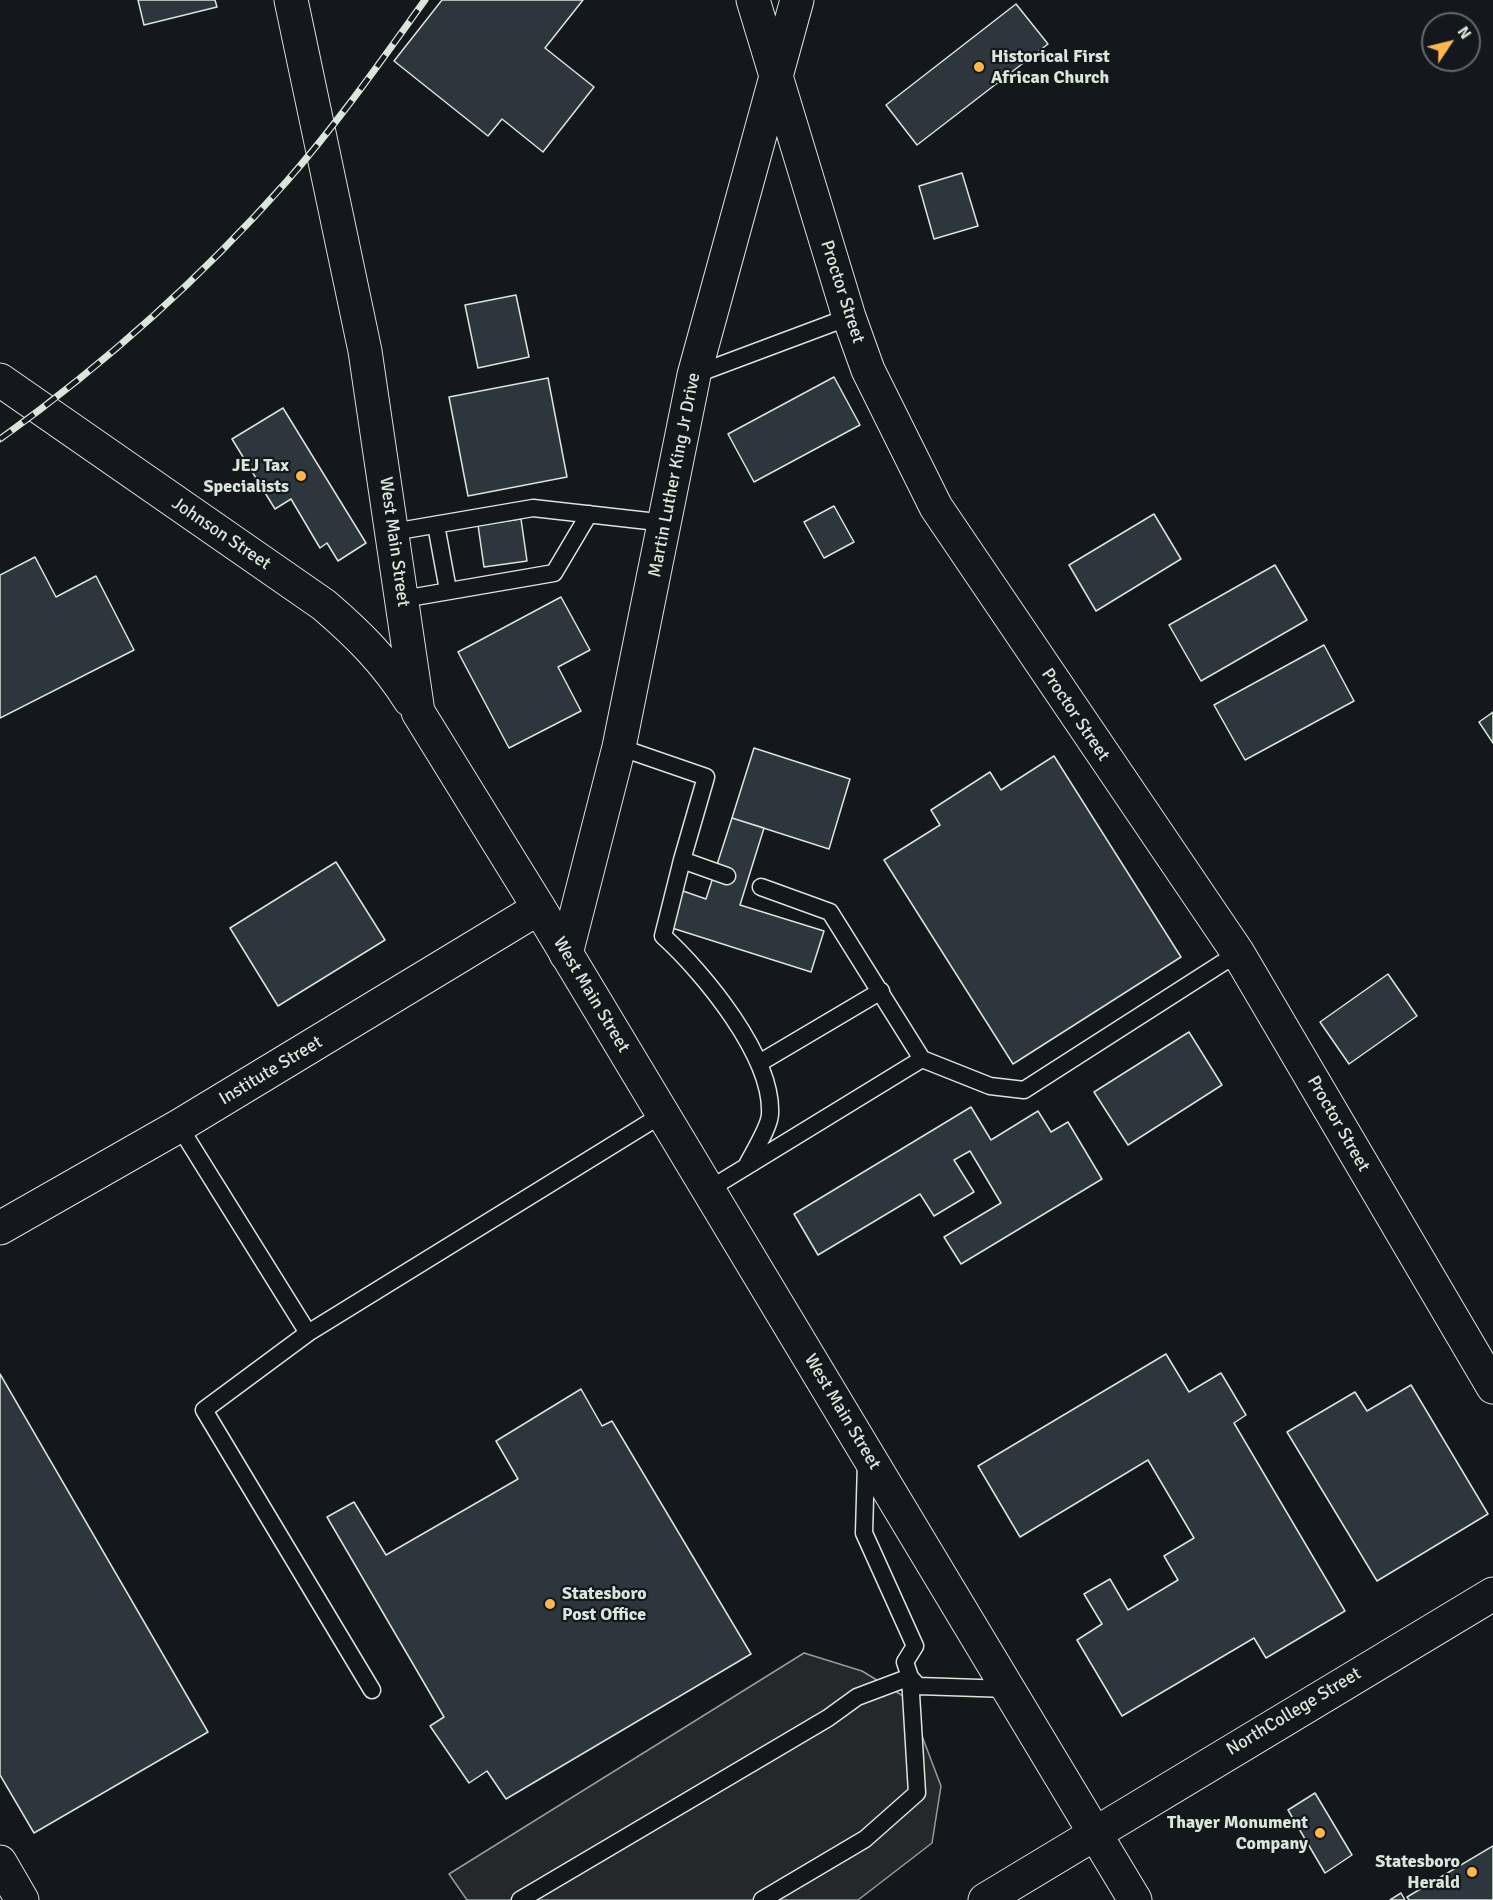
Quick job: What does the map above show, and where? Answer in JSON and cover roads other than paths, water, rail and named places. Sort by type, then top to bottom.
[{"type":"street","name":"West Main Street","points":[[291,0],[365,351],[418,712],[663,1114],[1135,1900]]},
{"type":"street","name":"Proctor Street","points":[[753,0],[849,317],[868,370],[936,507],[1238,953],[1493,1387]]},
{"type":"street","name":"Martin Luther King Jr Drive","points":[[566,954],[619,747],[666,523],[694,375],[738,222],[797,0]]},
{"type":"street","name":"Johnson Street","points":[[0,380],[324,605],[361,636],[389,667],[418,712]]},
{"type":"street","name":"Institute Street","points":[[0,1228],[179,1126],[538,908]]},
{"type":"street","name":"NorthCollege Street","points":[[985,1900],[1095,1831],[1493,1594]]},
{"type":"street","points":[[0,1862],[22,1900]]},
{"type":"lane","points":[[694,375],[849,317]]},
{"type":"lane","points":[[393,532],[533,508],[666,523]]},
{"type":"lane","points":[[403,599],[554,573],[590,514]]},
{"type":"lane","points":[[436,525],[448,590]]},
{"type":"lane","points":[[619,747],[706,777],[663,936],[704,976],[761,1062],[771,1115],[747,1165]]},
{"type":"lane","points":[[682,860],[727,876]]},
{"type":"lane","points":[[761,887],[830,912],[922,1059],[990,1086],[1024,1090],[1238,953]]},
{"type":"lane","points":[[761,1062],[881,991]]},
{"type":"lane","points":[[708,1190],[922,1059]]},
{"type":"lane","points":[[372,1690],[204,1410],[308,1333],[663,1114]]},
{"type":"lane","points":[[179,1126],[308,1333]]},
{"type":"lane","points":[[762,1900],[865,1839],[917,1793],[910,1677],[905,1662],[915,1646],[864,1533],[867,1453]]},
{"type":"lane","points":[[910,1677],[918,1686],[1009,1689]]},
{"type":"lane","points":[[520,1900],[828,1718],[857,1697],[910,1677]]},
{"type":"railway","points":[[0,439],[115,350],[187,285],[255,217],[323,137],[425,0]]},
{"type":"place","name":"Historical First African Church","points":[[979,67]]},
{"type":"place","name":"JEJ Tax Specialists","points":[[301,476]]},
{"type":"place","name":"Statesboro Post Office","points":[[550,1604]]},
{"type":"place","name":"Thayer Monument Company","points":[[1320,1833]]},
{"type":"place","name":"Statesboro Herald","points":[[1472,1872]]}]
